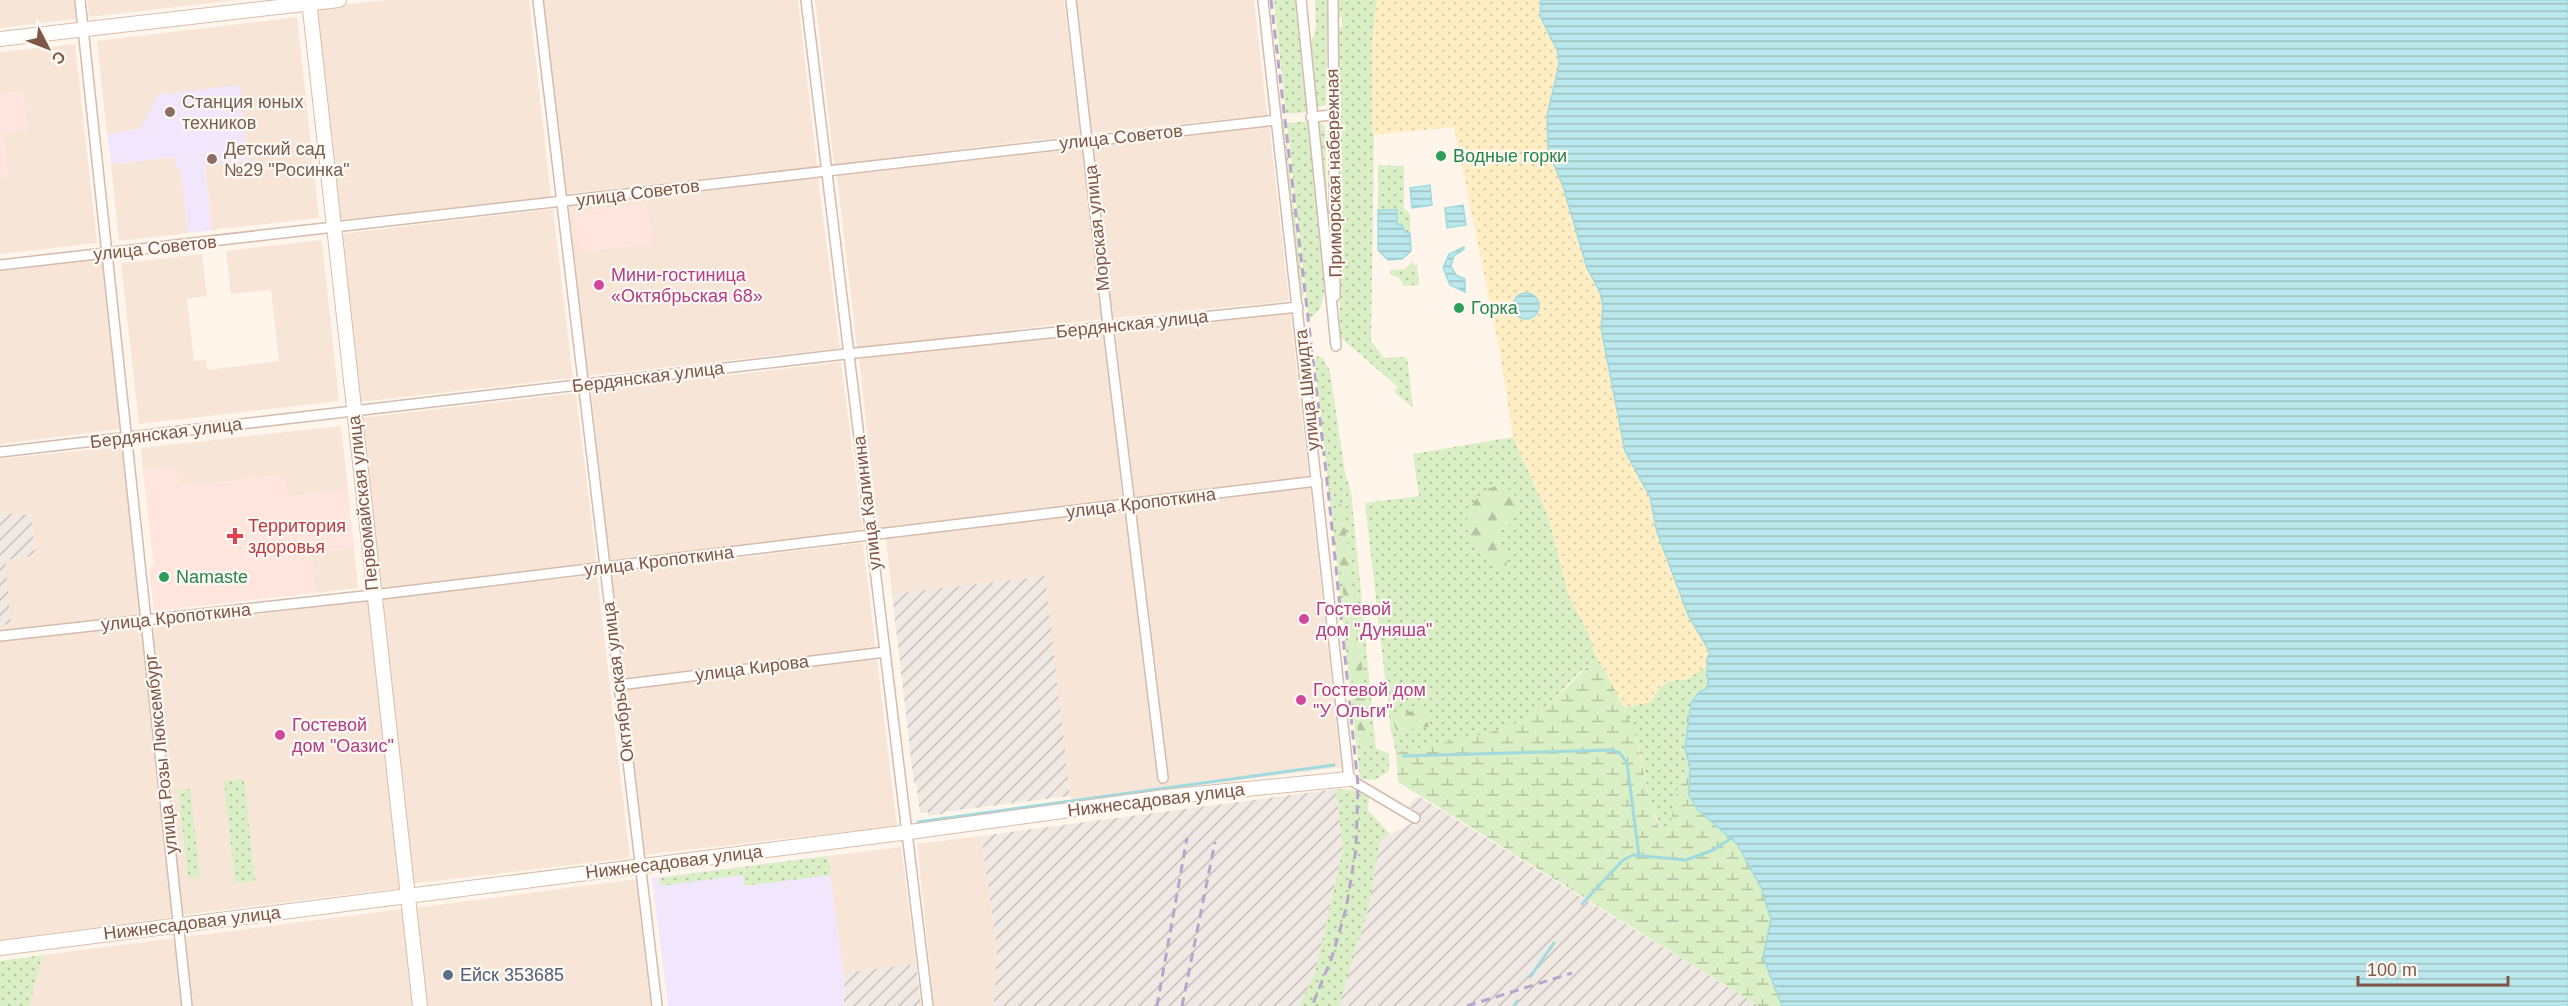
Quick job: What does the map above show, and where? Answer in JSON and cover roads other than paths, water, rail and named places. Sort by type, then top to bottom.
[{"type":"street","name":"улица Розы Люксембург","points":[[80,0],[187,1006]]},
{"type":"street","points":[[0,39],[339,0]]},
{"type":"street","name":"Октябрьская улица","points":[[538,0],[657,1006]]},
{"type":"street","name":"улица Калинина","points":[[806,0],[928,1006]]},
{"type":"street","name":"Морская улица","points":[[1071,0],[1163,778]]},
{"type":"street","name":"улица Шмидта","points":[[1263,0],[1349,779]]},
{"type":"street","points":[[1301,0],[1311,117],[1333,115]]},
{"type":"street","name":"Приморская набережная","points":[[1311,117],[1336,346],[1333,0]]},
{"type":"street","name":"Первомайская улица","points":[[309,2],[406,896],[420,1006]]},
{"type":"street","name":"улица Советов","points":[[0,265],[1276,120]]},
{"type":"street","name":"Бердянская улица","points":[[0,452],[849,353],[1298,307]]},
{"type":"street","name":"улица Кропоткина","points":[[0,636],[373,595],[1317,482]]},
{"type":"street","name":"улица Кирова","points":[[619,685],[885,652]]},
{"type":"street","points":[[1349,779],[1415,818]]},
{"type":"street","name":"Нижнесадовая улица","points":[[0,948],[1177,796],[1349,779]]},
{"type":"water","points":[[1541,0],[2568,0],[2568,1006],[1782,1006],[1763,957],[1771,919],[1762,889],[1737,844],[1697,809],[1689,795],[1690,766],[1685,748],[1691,703],[1699,692],[1708,688],[1707,659],[1710,652],[1689,617],[1657,532],[1650,497],[1625,451],[1601,328],[1603,306],[1600,292],[1587,268],[1563,186],[1548,150],[1547,116],[1559,65],[1558,52],[1540,16]]},
{"type":"water","points":[[1430,185],[1432,205],[1412,208],[1410,188]]},
{"type":"water","points":[[1463,205],[1466,225],[1447,228],[1445,208]]},
{"type":"water","points":[[1378,210],[1397,210],[1397,224],[1402,225],[1405,232],[1410,233],[1411,251],[1402,259],[1388,260],[1378,250]]},
{"type":"water","points":[[1464,247],[1454,256],[1451,266],[1456,275],[1465,279],[1465,292],[1450,285],[1443,268],[1449,254]]},
{"type":"water","points":[[1526,293],[1535,297],[1539,306],[1535,315],[1526,319],[1517,315],[1513,306],[1517,297]]},
{"type":"waterway","points":[[1403,756],[1611,750],[1620,753],[1627,763],[1639,856]]},
{"type":"waterway","points":[[918,822],[1334,765]]},
{"type":"waterway","points":[[1582,904],[1623,860],[1633,855],[1686,860],[1713,850],[1733,837]]},
{"type":"waterway","points":[[1530,977],[1554,943]]},
{"type":"waterway","points":[[1514,1006],[1517,1001]]},
{"type":"railway","points":[[1271,0],[1328,489],[1358,785],[1356,849],[1346,909],[1332,957],[1312,1006]]},
{"type":"railway","points":[[1157,1006],[1187,838]]},
{"type":"railway","points":[[1182,1006],[1215,842]]},
{"type":"railway","points":[[1467,1006],[1572,973]]},
{"type":"place","name":"Станция юных техников","points":[[170,112]]},
{"type":"place","name":"Водные горки","points":[[1441,156]]},
{"type":"place","name":"Детский сад №29 \"Росинка\"","points":[[212,159]]},
{"type":"place","name":"Мини-гостиница «Октябрьская 68»","points":[[599,285]]},
{"type":"place","name":"Горка","points":[[1459,308]]},
{"type":"place","name":"Территория здоровья","points":[[235,536]]},
{"type":"place","name":"Namaste","points":[[164,577]]},
{"type":"place","name":"Гостевой дом \"Дуняша\"","points":[[1304,619]]},
{"type":"place","name":"Гостевой дом \"У Ольги\"","points":[[1301,700]]},
{"type":"place","name":"Гостевой дом \"Оазис\"","points":[[280,735]]},
{"type":"place","name":"Ейск 353685","points":[[448,975]]}]
